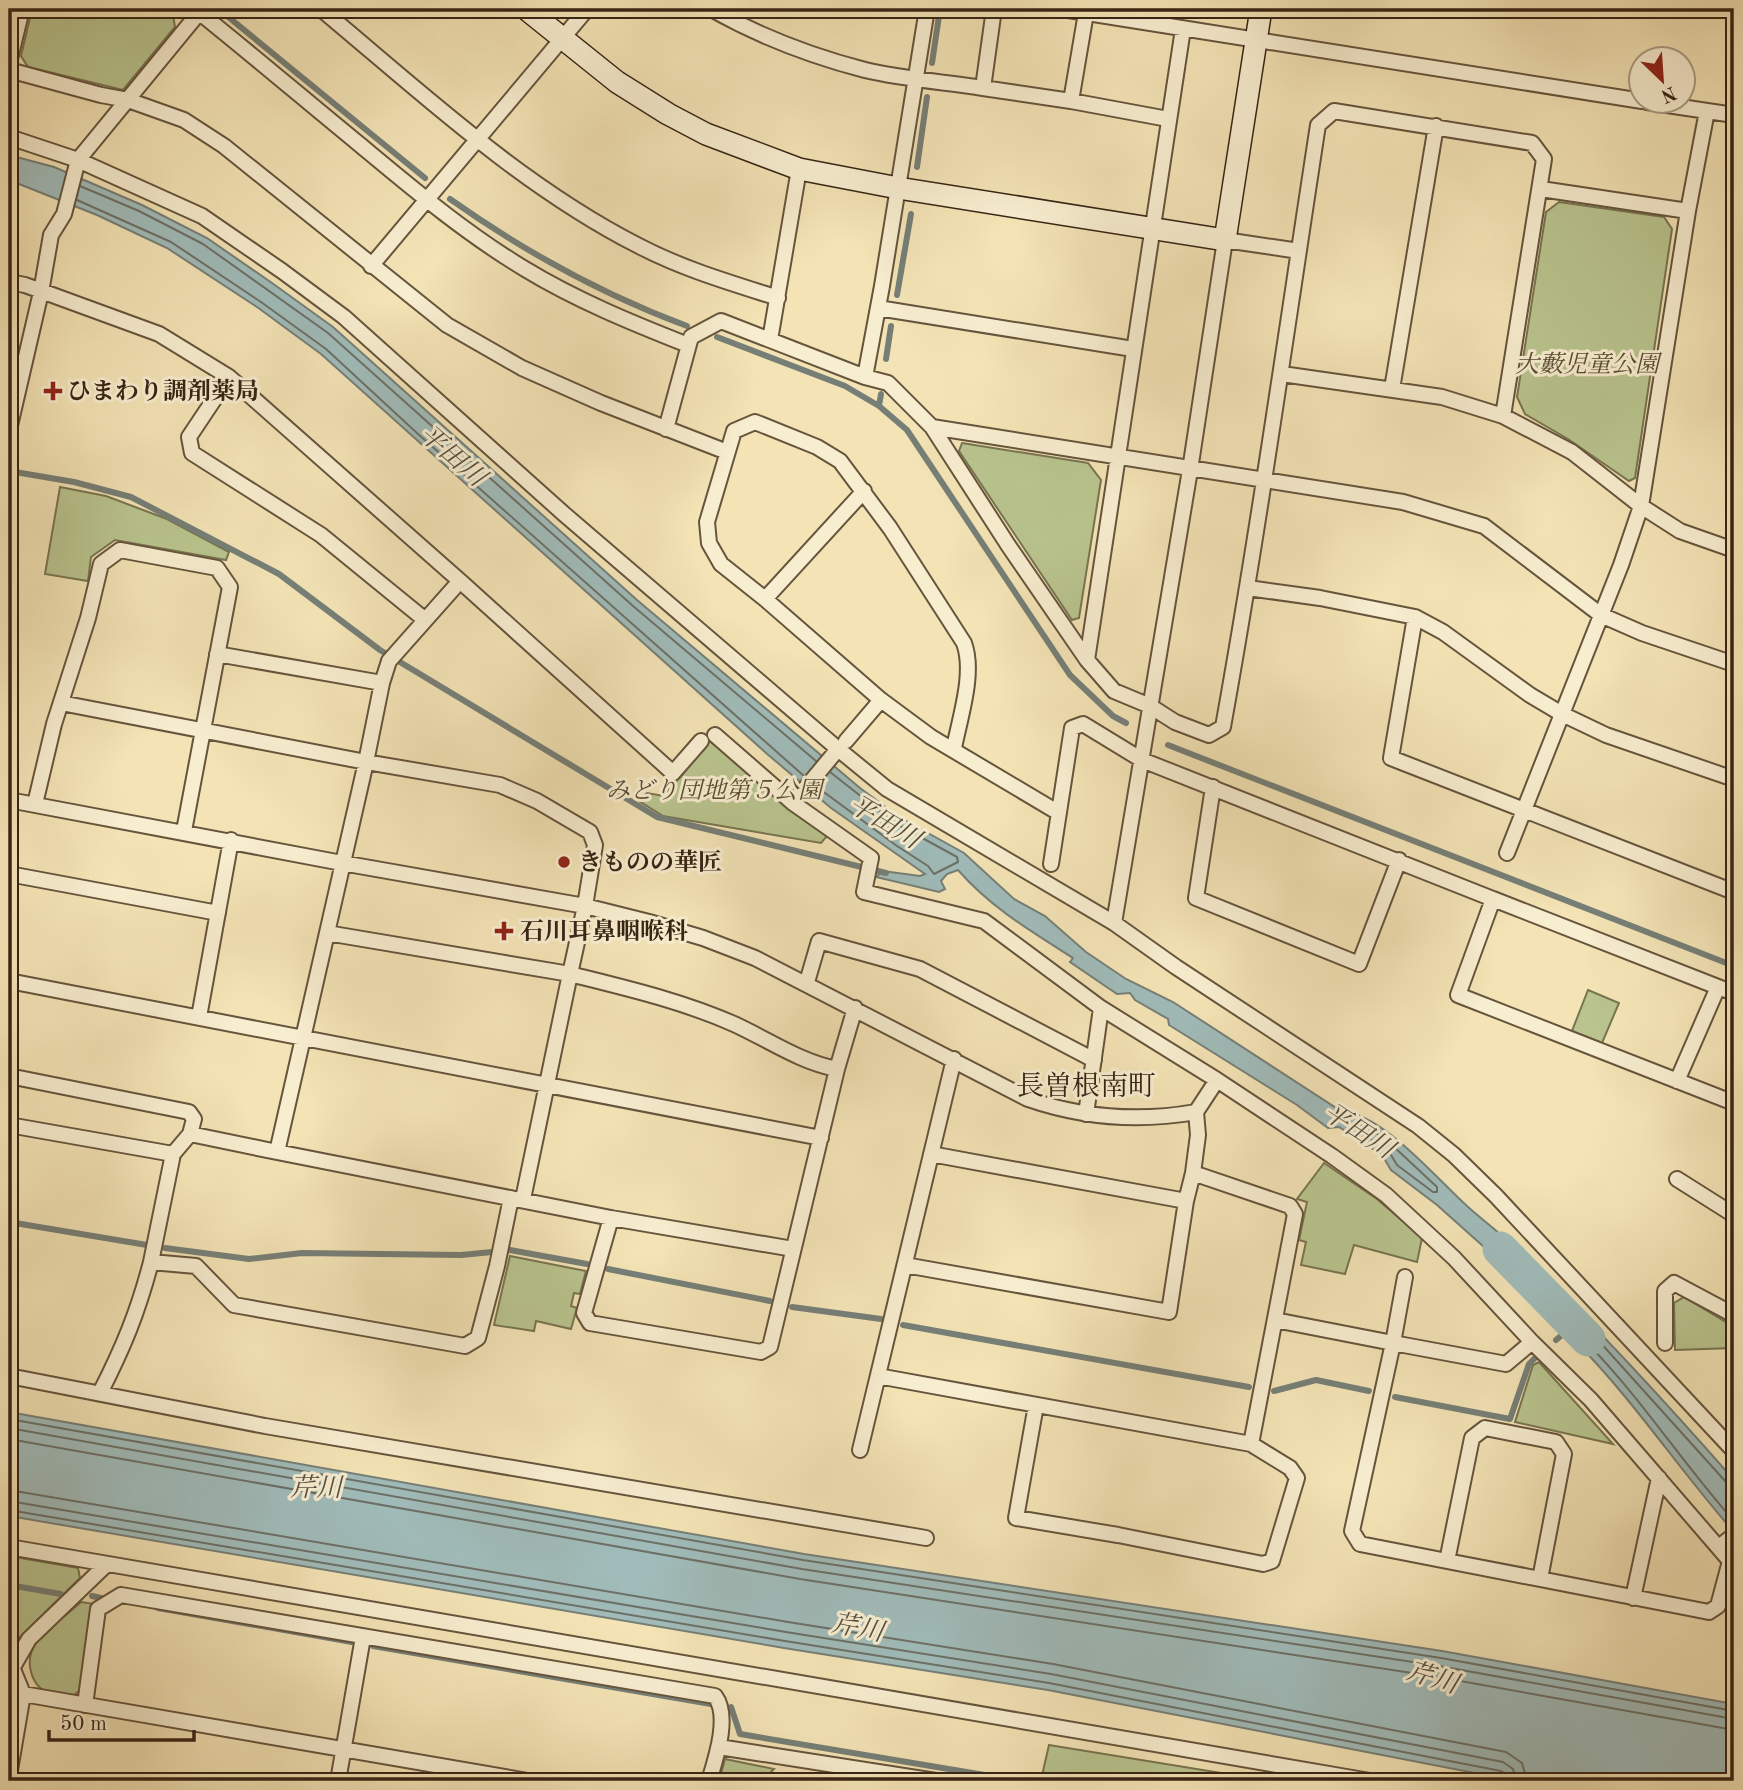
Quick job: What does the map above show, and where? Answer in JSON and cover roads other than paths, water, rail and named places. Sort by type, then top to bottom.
[{"type":"street","points":[[9,63],[22,9]]},
{"type":"street","points":[[321,9],[477,138],[557,198],[639,246],[698,272],[778,298]]},
{"type":"street","points":[[526,9],[617,82],[668,114],[706,134],[799,169],[898,188],[1299,251]]},
{"type":"street","points":[[371,266],[587,9]]},
{"type":"street","points":[[710,9],[761,35],[817,57],[868,71],[1071,101],[1168,119]]},
{"type":"street","points":[[865,377],[927,9]]},
{"type":"street","points":[[983,88],[994,9]]},
{"type":"street","points":[[1062,9],[1628,98]]},
{"type":"street","points":[[1114,923],[1190,470],[1261,9]]},
{"type":"street","points":[[9,430],[41,292],[51,235],[64,214],[78,163],[199,10],[426,200],[482,241],[545,280],[632,323],[688,345]]},
{"type":"street","points":[[1071,101],[1086,13]]},
{"type":"street","points":[[1087,660],[1132,349],[1183,29]]},
{"type":"street","points":[[9,70],[128,100],[184,120],[224,146],[447,325],[522,368],[601,403],[727,452]]},
{"type":"street","points":[[1698,110],[1734,116]]},
{"type":"street","points":[[666,429],[691,338],[722,321],[865,377],[888,383],[932,427],[1087,660],[1114,691],[1150,706],[1175,722],[1209,735],[1223,727],[1248,588],[1262,481],[1282,374],[1318,125],[1334,111],[1532,143],[1544,159],[1503,416]]},
{"type":"street","points":[[1507,853],[1641,506],[1688,211],[1707,111]]},
{"type":"street","points":[[1392,389],[1436,127]]},
{"type":"street","points":[[9,137],[202,216],[282,271],[344,317],[544,497],[887,789],[1114,923],[1176,967],[1418,1126],[1496,1196],[1734,1451]]},
{"type":"street","points":[[770,340],[799,169]]},
{"type":"street","points":[[1541,189],[1688,211]]},
{"type":"street","points":[[9,282],[159,334],[229,377],[673,773],[708,738],[796,800],[871,858],[864,892],[984,921],[1101,1007],[1217,1080],[1386,1195],[1454,1258],[1532,1342],[1591,1400],[1659,1478],[1726,1541],[1730,1560],[1718,1606],[1709,1612],[1360,1544],[1353,1531],[1405,1277]]},
{"type":"street","points":[[878,307],[1132,349]]},
{"type":"street","points":[[1282,374],[1442,397],[1503,416],[1572,452],[1641,506],[1680,531],[1734,550]]},
{"type":"street","points":[[229,377],[189,437],[192,453],[321,535],[425,619]]},
{"type":"street","points":[[954,748],[969,669],[964,643],[864,491],[840,461],[817,447],[755,422],[734,431],[707,522],[709,543],[721,564],[881,700],[931,737],[954,748],[1059,813]]},
{"type":"street","points":[[932,427],[1403,502],[1484,526],[1601,615],[1642,633],[1734,664]]},
{"type":"street","points":[[765,599],[864,491]]},
{"type":"street","points":[[35,804],[101,564],[120,550],[217,568],[230,587],[184,831]]},
{"type":"street","points":[[277,1152],[382,682],[393,657],[460,581]]},
{"type":"street","points":[[1248,588],[1320,598],[1415,617],[1443,632],[1530,695],[1562,714],[1606,735],[1734,779]]},
{"type":"street","points":[[1415,617],[1391,758],[1734,892]]},
{"type":"street","points":[[217,654],[382,682]]},
{"type":"street","points":[[796,800],[881,700]]},
{"type":"street","points":[[61,703],[500,785],[537,801],[590,832],[594,845],[585,906],[547,1084],[478,1338],[465,1346],[234,1305],[195,1266],[151,1262]]},
{"type":"street","points":[[1051,864],[1072,729],[1083,724],[1142,760],[1734,993]]},
{"type":"street","points":[[1213,787],[1196,898],[1359,964],[1399,860]]},
{"type":"street","points":[[9,800],[585,906],[703,938],[755,958],[807,982],[1028,1099],[1061,1110],[1123,1118],[1162,1118],[1196,1112]]},
{"type":"street","points":[[200,1017],[231,840]]},
{"type":"street","points":[[9,874],[218,912]]},
{"type":"street","points":[[1493,899],[1458,995],[1734,1103]]},
{"type":"street","points":[[327,933],[570,974],[654,995],[733,1024],[817,1065],[837,1069]]},
{"type":"street","points":[[807,982],[819,942],[832,945],[920,969],[1094,1060]]},
{"type":"street","points":[[9,981],[821,1138]]},
{"type":"street","points":[[1677,1081],[1718,987]]},
{"type":"street","points":[[1086,1114],[1101,1007]]},
{"type":"street","points":[[611,1217],[584,1313],[590,1323],[761,1352],[770,1347],[837,1069],[855,1008]]},
{"type":"street","points":[[860,1450],[954,1059]]},
{"type":"street","points":[[9,1076],[189,1112],[194,1119],[190,1133],[173,1154],[140,1307],[100,1393]]},
{"type":"street","points":[[905,1265],[1169,1312],[1186,1201],[1193,1173],[1198,1135],[1196,1112],[1217,1080]]},
{"type":"street","points":[[9,1125],[173,1154]]},
{"type":"street","points":[[190,1133],[611,1217],[793,1249]]},
{"type":"street","points":[[932,1154],[1186,1201]]},
{"type":"street","points":[[1193,1173],[1290,1206],[1295,1214],[1251,1444]]},
{"type":"street","points":[[1677,1179],[1734,1215]]},
{"type":"street","points":[[1665,1343],[1665,1291],[1674,1283],[1734,1315]]},
{"type":"street","points":[[1275,1320],[1506,1364],[1532,1342]]},
{"type":"street","points":[[9,1376],[320,1436],[926,1538]]},
{"type":"street","points":[[878,1376],[1251,1444],[1290,1468],[1297,1478],[1272,1561],[1263,1564],[1016,1518],[1036,1405]]},
{"type":"street","points":[[1447,1561],[1472,1438],[1485,1428],[1556,1442],[1564,1454],[1540,1579]]},
{"type":"street","points":[[1633,1598],[1659,1478]]},
{"type":"street","points":[[9,1547],[1370,1781]]},
{"type":"street","points":[[9,1776],[16,1692],[10,1665],[29,1639],[107,1564]]},
{"type":"street","points":[[86,1705],[98,1609],[121,1595],[715,1696],[722,1705],[719,1747],[709,1781]]},
{"type":"street","points":[[338,1781],[363,1637]]},
{"type":"street","points":[[16,1692],[343,1751],[528,1781]]},
{"type":"street","points":[[719,1747],[936,1781]]},
{"type":"water","points":[[9,155],[54,167],[142,205],[207,238],[272,283],[333,327],[637,600],[860,788],[899,817],[964,853],[1014,899],[1045,916],[1086,952],[1126,979],[1173,1002],[1341,1111],[1374,1123],[1391,1135],[1506,1239],[1569,1301],[1734,1480],[1734,1532],[1619,1389],[1578,1344],[1581,1340],[1540,1282],[1528,1283],[1437,1205],[1391,1170],[1382,1155],[1339,1127],[1328,1128],[1297,1105],[1169,1025],[1168,1019],[1135,1000],[1130,993],[1117,994],[1070,962],[1073,958],[998,907],[958,870],[947,874],[941,881],[945,889],[939,892],[876,877],[883,871],[920,876],[925,874],[831,808],[766,753],[321,354],[257,307],[167,248],[97,215],[9,180]]},
{"type":"water","name":"芹川","points":[[9,1412],[804,1554],[1442,1651],[1734,1704],[1734,1781],[1516,1781],[1048,1690],[784,1648],[9,1516]]},
{"type":"waterway","points":[[932,63],[940,9]]},
{"type":"waterway","points":[[221,11],[425,178]]},
{"type":"waterway","points":[[917,167],[927,97]]},
{"type":"waterway","points":[[450,199],[507,237],[564,270],[624,300],[687,326]]},
{"type":"waterway","points":[[897,295],[911,214]]},
{"type":"waterway","points":[[886,359],[891,326]]},
{"type":"waterway","points":[[717,337],[845,386],[879,406],[907,430],[1070,675],[1113,716],[1126,723]]},
{"type":"waterway","points":[[879,406],[881,394]]},
{"type":"waterway","points":[[9,471],[74,482],[131,497],[279,574],[380,650],[657,817],[886,873]]},
{"type":"waterway","points":[[1168,745],[1734,966]]},
{"type":"waterway","points":[[9,1222],[147,1245]]},
{"type":"waterway","points":[[165,1248],[249,1259],[302,1253],[461,1255],[492,1252]]},
{"type":"waterway","name":"平田川","points":[[1500,1249],[1588,1339]]},
{"type":"waterway","points":[[510,1250],[587,1264]]},
{"type":"waterway","points":[[608,1269],[770,1301]]},
{"type":"waterway","points":[[792,1307],[881,1319]]},
{"type":"waterway","points":[[1556,1340],[1575,1324]]},
{"type":"waterway","points":[[903,1325],[1249,1387]]},
{"type":"waterway","points":[[1395,1397],[1510,1419],[1529,1364],[1535,1358]]},
{"type":"waterway","points":[[1274,1391],[1316,1380],[1369,1391]]},
{"type":"waterway","points":[[9,1585],[61,1594]]},
{"type":"waterway","points":[[92,1596],[101,1598]]},
{"type":"waterway","points":[[158,1608],[352,1642]]},
{"type":"waterway","points":[[373,1646],[711,1704]]},
{"type":"waterway","points":[[731,1707],[740,1734],[1020,1781]]},
{"type":"place","name":"ひまわり調剤薬局","points":[[53,391]]},
{"type":"place","name":"きものの華匠","points":[[564,862]]},
{"type":"place","name":"石川耳鼻咽喉科","points":[[504,931]]},
{"type":"district","name":"長曽根南町","points":[[1086,1085]]},
{"type":"park label","name":"大藪児童公園","points":[[1587,364]]},
{"type":"park label","name":"みどり団地第５公園","points":[[714,790]]}]
